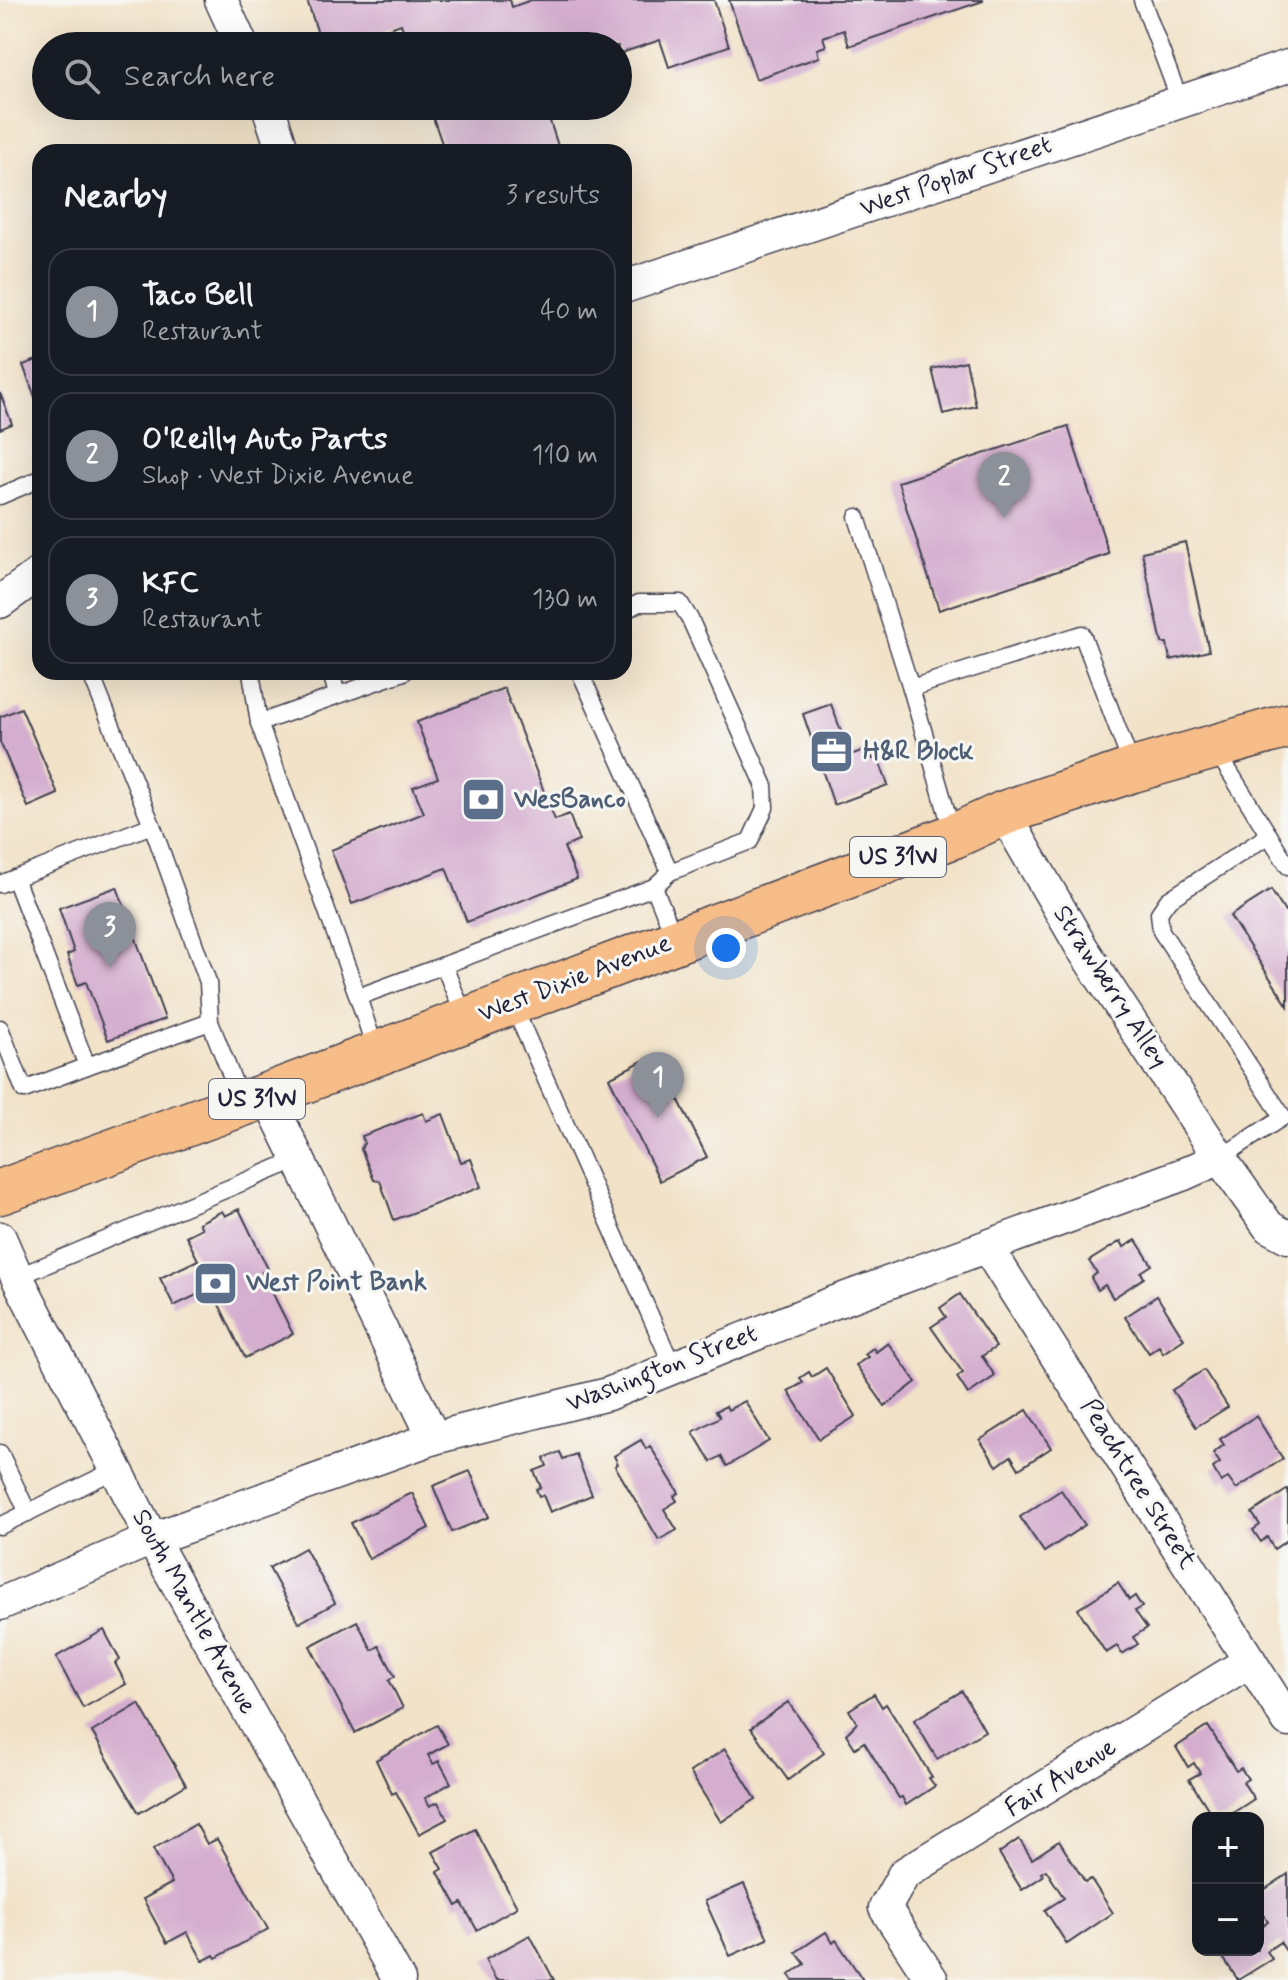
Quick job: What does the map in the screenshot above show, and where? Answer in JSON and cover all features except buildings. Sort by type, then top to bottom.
[{"type":"main road","name":"West Dixie Avenue","points":[[0,1192],[676,941],[954,836],[1004,813],[1133,770],[1288,726]]},
{"type":"street","points":[[221,0],[236,32]]},
{"type":"street","name":"West Poplar Street","points":[[632,284],[1288,66]]},
{"type":"street","points":[[273,120],[280,144]]},
{"type":"street","points":[[0,602],[32,579]]},
{"type":"street","name":"Strawberry Alley","points":[[1004,813],[1082,948],[1220,1158]]},
{"type":"street","points":[[255,1099],[296,1160],[434,1438]]},
{"type":"street","points":[[1220,1158],[1269,1227],[1288,1237]]},
{"type":"street","name":"Washington Street","points":[[0,1604],[152,1539],[434,1438],[608,1394],[830,1304],[1220,1158]]},
{"type":"street","name":"South Mantle Avenue","points":[[0,1238],[17,1277],[152,1539],[399,1980]]},
{"type":"street","name":"Peachtree Street","points":[[987,1247],[1288,1721]]},
{"type":"street","name":"Fair Avenue","points":[[932,1980],[885,1908],[904,1874],[1250,1661]]},
{"type":"lane","points":[[1142,0],[1180,101]]},
{"type":"lane","points":[[0,496],[32,482]]},
{"type":"lane","points":[[857,517],[954,836]]},
{"type":"lane","points":[[358,997],[654,887],[670,872],[750,841],[765,808],[764,784],[690,619],[680,603],[639,603],[632,607]]},
{"type":"lane","points":[[911,688],[1082,634],[1133,770]]},
{"type":"lane","points":[[93,680],[152,825],[208,982],[210,1022],[255,1099]]},
{"type":"lane","points":[[252,680],[259,723],[377,1053]]},
{"type":"lane","points":[[333,680],[337,695]]},
{"type":"lane","points":[[259,723],[381,680]]},
{"type":"lane","points":[[584,680],[670,872]]},
{"type":"lane","points":[[1215,749],[1288,866]]},
{"type":"lane","points":[[87,1066],[8,881],[152,825]]},
{"type":"lane","points":[[1220,1158],[1286,1120],[1161,931],[1159,913],[1168,900],[1269,835]]},
{"type":"lane","points":[[654,887],[676,941]]},
{"type":"lane","points":[[444,966],[466,1020]]},
{"type":"lane","points":[[512,1002],[673,1367]]},
{"type":"lane","points":[[0,1028],[24,1090],[210,1022]]},
{"type":"lane","points":[[17,1277],[296,1160]]},
{"type":"lane","points":[[0,1453],[28,1513]]},
{"type":"lane","points":[[0,1526],[117,1469]]},
{"type":"place","name":"O'Reilly Auto Parts","points":[[1004,518]]},
{"type":"place","name":"H&R Block","points":[[832,752]]},
{"type":"place","name":"WesBanco","points":[[483,800]]},
{"type":"place","name":"KFC","points":[[110,968]]},
{"type":"place","name":"Taco Bell","points":[[658,1118]]},
{"type":"place","name":"West Point Bank","points":[[215,1283]]}]
